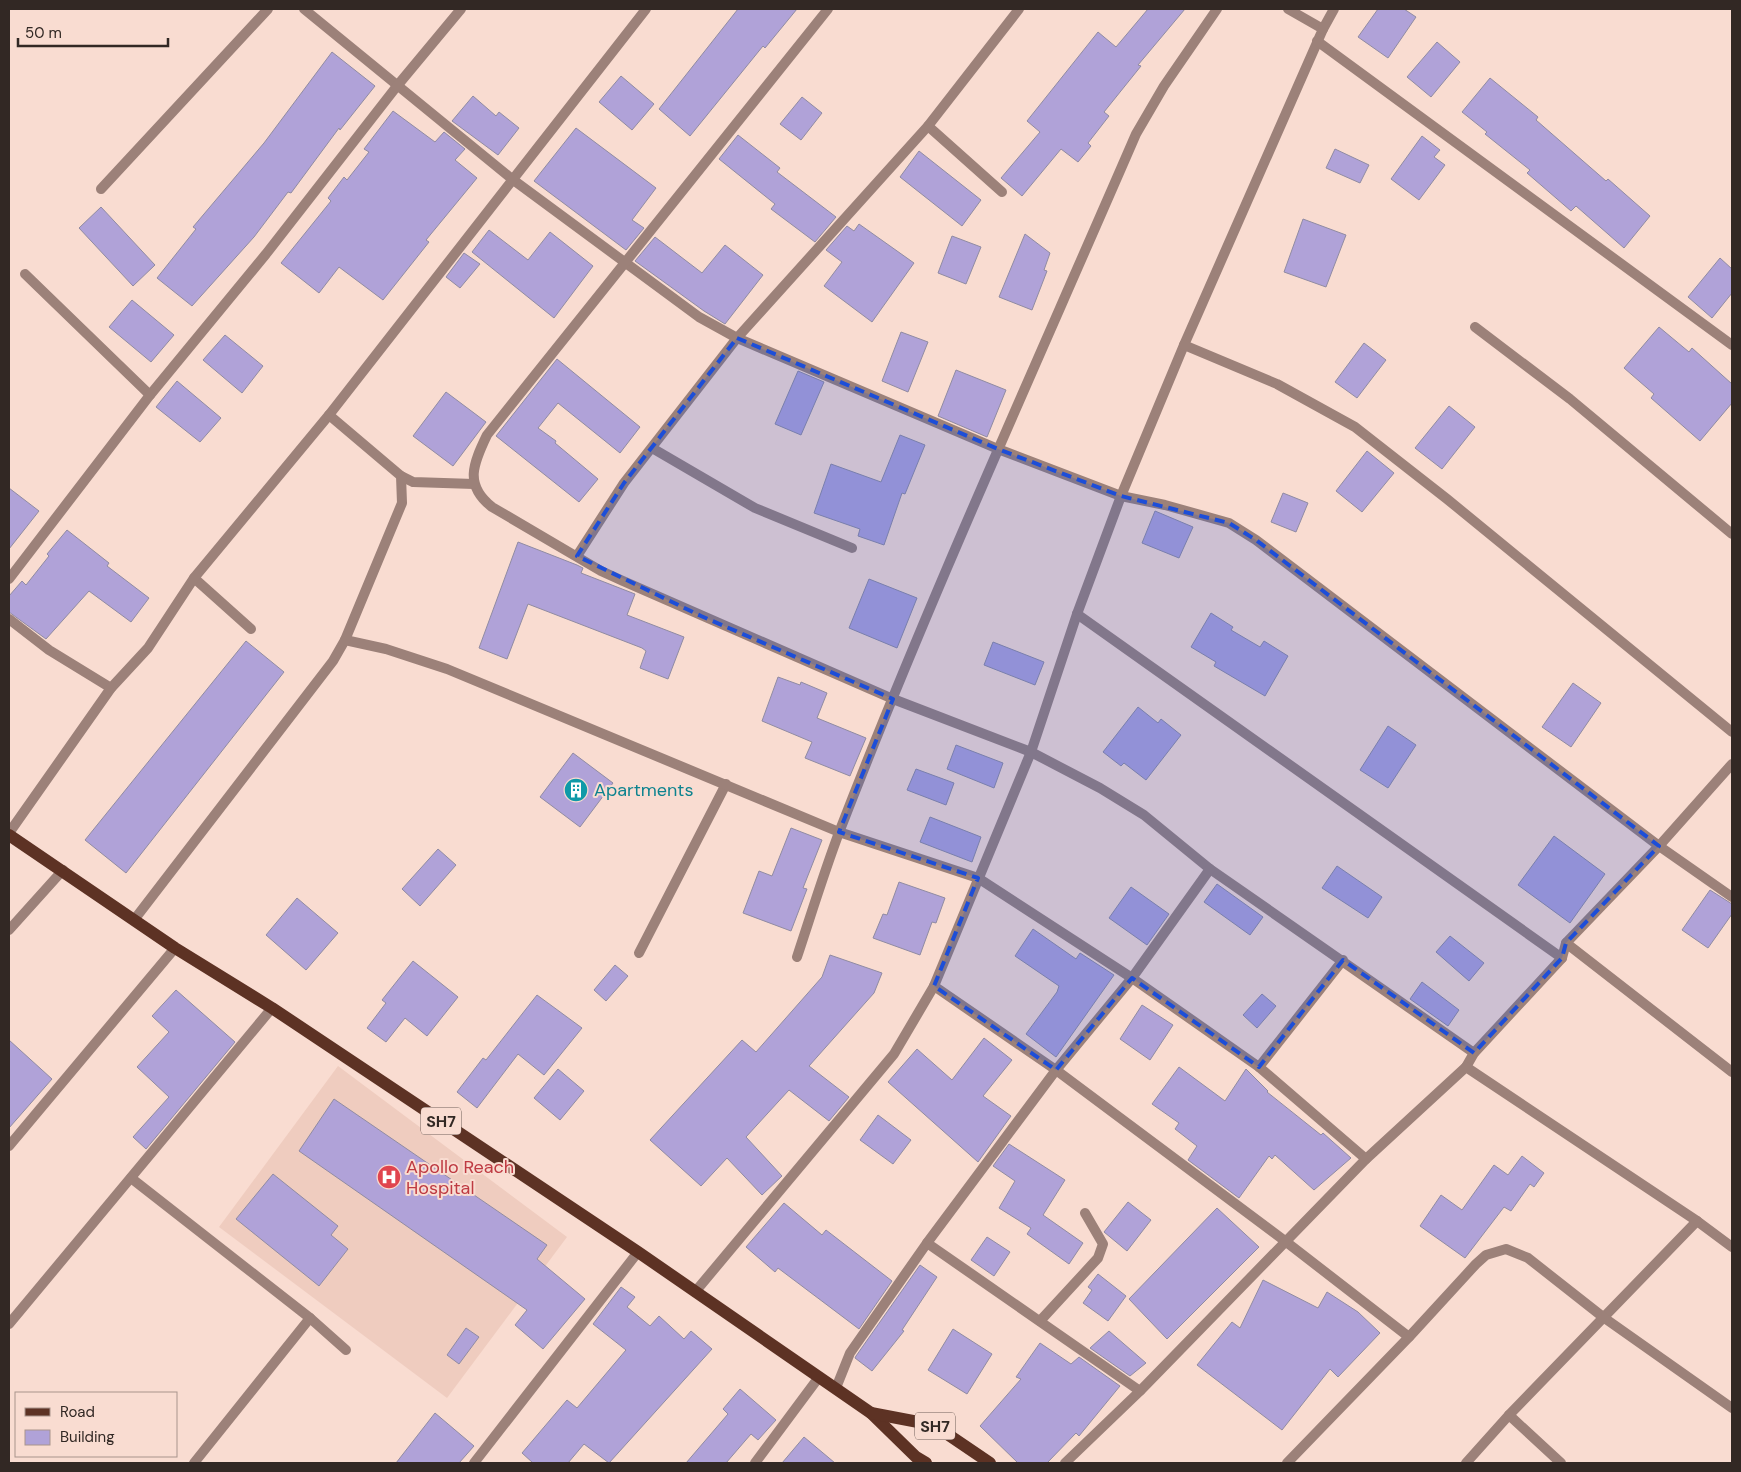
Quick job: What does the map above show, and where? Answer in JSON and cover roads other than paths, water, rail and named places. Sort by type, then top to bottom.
[{"type":"main road","name":"SH7","points":[[9,834],[175,948],[272,1008],[638,1252],[871,1412],[916,1457],[926,1463]]},
{"type":"main road","name":"SH7","points":[[871,1412],[934,1426],[990,1463]]},
{"type":"street","points":[[101,189],[268,9]]},
{"type":"street","points":[[304,9],[512,179],[699,318],[737,338],[998,448],[1121,496],[1165,505],[1229,523],[1256,540],[1659,846],[1732,897]]},
{"type":"street","points":[[9,579],[150,395],[266,254],[397,86],[461,9]]},
{"type":"street","points":[[9,834],[110,688],[148,648],[194,578],[329,415],[646,9]]},
{"type":"street","points":[[828,9],[487,435],[474,469],[474,484],[480,497],[492,507],[601,571],[893,699],[1031,752],[1144,815],[1210,869],[1474,1053]]},
{"type":"street","points":[[577,556],[624,483],[737,338],[928,126],[1019,9]]},
{"type":"street","points":[[796,958],[840,832],[893,699],[998,448],[1136,134],[1164,86],[1217,9]]},
{"type":"street","points":[[1288,9],[1323,28]]},
{"type":"street","points":[[695,1292],[894,1054],[934,986],[1031,752],[1121,496],[1184,345],[1323,28],[1334,9]]},
{"type":"street","points":[[1318,41],[1732,345]]},
{"type":"street","points":[[928,126],[1002,192]]},
{"type":"street","points":[[26,274],[150,395]]},
{"type":"street","points":[[1475,327],[1570,399],[1732,534]]},
{"type":"street","points":[[1184,345],[1277,384],[1355,428],[1447,499],[1732,732]]},
{"type":"street","points":[[329,415],[401,476],[412,482],[474,484]]},
{"type":"street","points":[[652,448],[755,508],[852,548]]},
{"type":"street","points":[[134,920],[333,662],[345,640],[402,503],[401,476]]},
{"type":"street","points":[[194,578],[251,629]]},
{"type":"street","points":[[1078,614],[1562,958]]},
{"type":"street","points":[[9,619],[49,650],[110,688]]},
{"type":"street","points":[[345,640],[386,649],[447,669],[840,832],[978,878],[1132,978],[1258,1067],[1366,1159]]},
{"type":"street","points":[[1065,1463],[1140,1391],[1366,1159],[1466,1067],[1474,1053],[1562,958],[1566,944],[1659,846],[1732,764]]},
{"type":"street","points":[[639,953],[726,784]]},
{"type":"street","points":[[836,1388],[850,1353],[927,1243],[1056,1070],[1132,978],[1210,869]]},
{"type":"street","points":[[9,930],[63,870]]},
{"type":"street","points":[[1566,944],[1732,1072]]},
{"type":"street","points":[[9,1146],[175,948]]},
{"type":"street","points":[[1258,1067],[1343,960]]},
{"type":"street","points":[[934,986],[1056,1070],[1285,1241],[1409,1338]]},
{"type":"street","points":[[9,1324],[272,1008]]},
{"type":"street","points":[[1466,1067],[1732,1246]]},
{"type":"street","points":[[131,1178],[310,1318],[346,1350]]},
{"type":"street","points":[[1040,1320],[1098,1258],[1104,1244],[1085,1213]]},
{"type":"street","points":[[1466,1463],[1508,1415],[1697,1221]]},
{"type":"street","points":[[927,1243],[1140,1391]]},
{"type":"street","points":[[1286,1463],[1409,1338],[1486,1255],[1506,1249],[1528,1258],[1602,1317],[1732,1408]]},
{"type":"street","points":[[474,1463],[638,1252]]},
{"type":"street","points":[[194,1463],[310,1318]]},
{"type":"street","points":[[755,1463],[819,1377]]},
{"type":"street","points":[[1508,1415],[1561,1463]]},
{"type":"place","name":"Apartments","points":[[576,790]]},
{"type":"place","name":"Apollo Reach Hospital","points":[[389,1177]]}]
